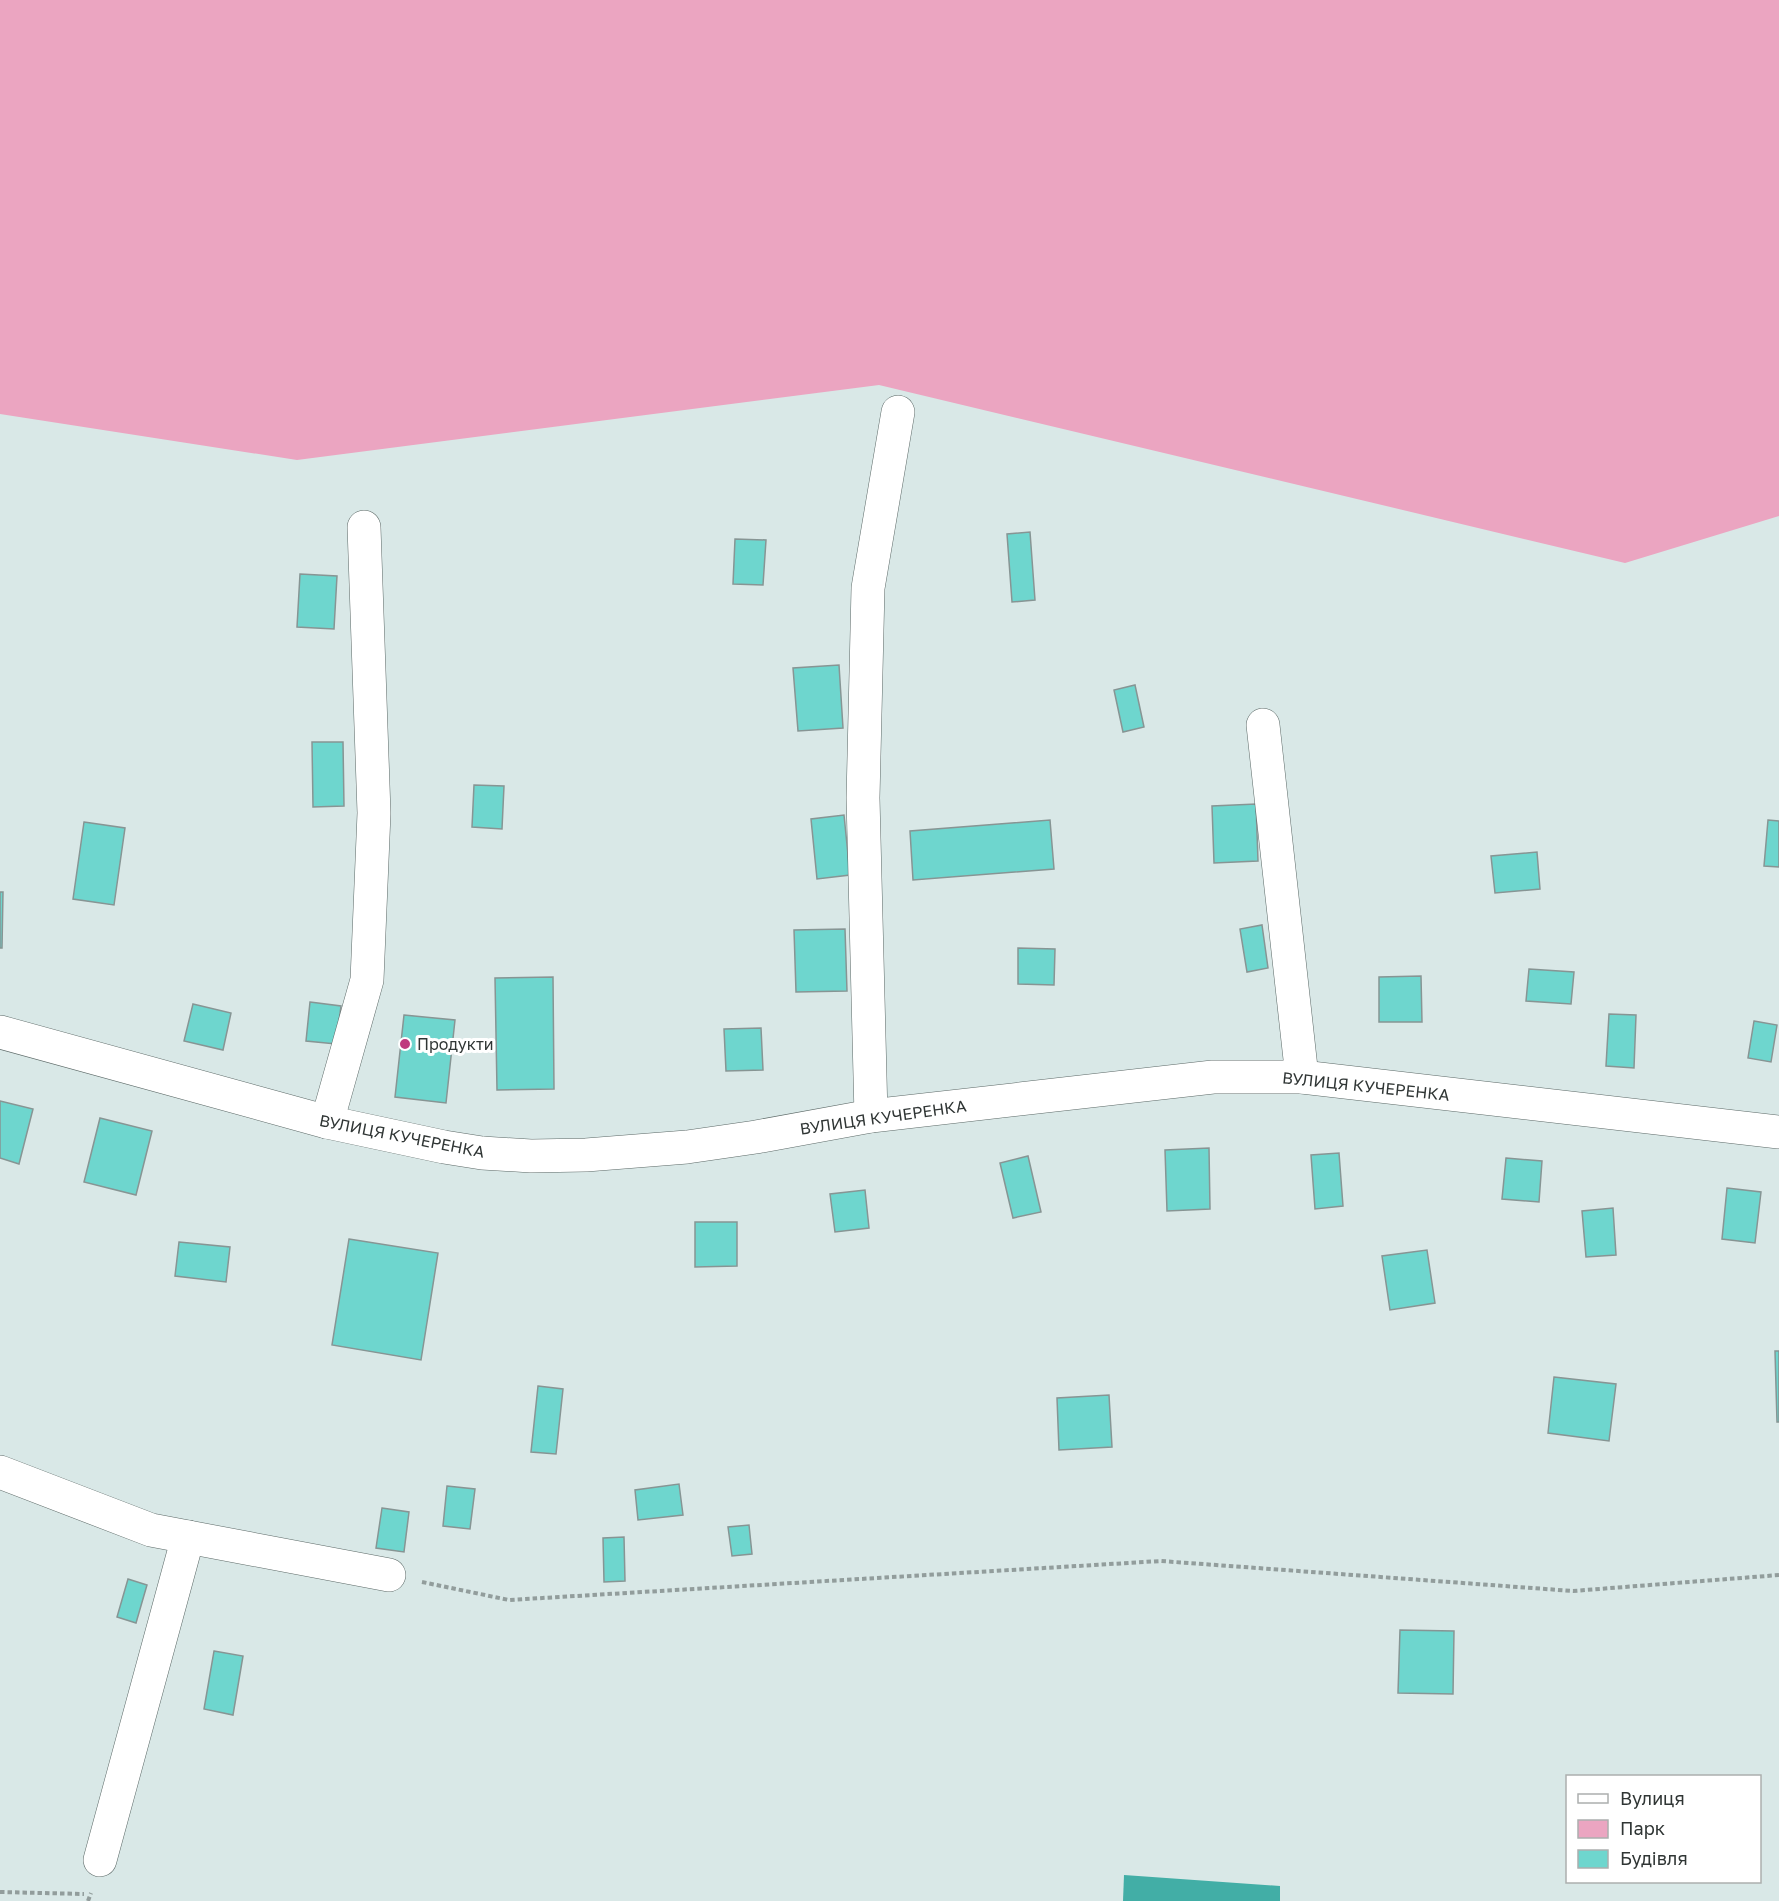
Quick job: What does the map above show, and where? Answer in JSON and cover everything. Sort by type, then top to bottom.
[{"type":"street","points":[[871,1116],[862,798],[868,588],[898,412]]},
{"type":"street","points":[[327,1122],[367,980],[374,813],[364,527]]},
{"type":"street","points":[[1263,725],[1302,1077]]},
{"type":"street","name":"ВУЛИЦЯ КУЧЕРЕНКА","points":[[0,1032],[327,1122],[444,1147],[482,1153],[531,1156],[586,1155],[687,1147],[871,1116],[1203,1078],[1302,1077],[1779,1132]]},
{"type":"street","points":[[0,1472],[150,1530],[389,1575]]},
{"type":"street","points":[[100,1860],[188,1538]]},
{"type":"path","points":[[389,1575],[509,1600],[1161,1561],[1573,1591],[1779,1575]]},
{"type":"path","points":[[0,1892],[90,1894]]},
{"type":"green space","points":[[0,0],[1779,0],[1779,516],[1625,563],[879,385],[297,460],[0,414]]},
{"type":"water","points":[[1124,1875],[1280,1886],[1280,1901],[1123,1901]]},
{"type":"building","points":[[1030,532],[1035,600],[1012,602],[1007,534]]},
{"type":"building","points":[[735,539],[766,540],[763,585],[733,584]]},
{"type":"building","points":[[300,574],[337,576],[334,629],[297,627]]},
{"type":"building","points":[[839,665],[843,728],[798,731],[793,668]]},
{"type":"building","points":[[1135,685],[1144,727],[1123,732],[1114,690]]},
{"type":"building","points":[[312,742],[343,742],[344,806],[313,807]]},
{"type":"building","points":[[474,785],[504,786],[502,829],[472,827]]},
{"type":"building","points":[[1256,804],[1258,861],[1214,863],[1212,806]]},
{"type":"building","points":[[844,815],[850,875],[817,879],[811,819]]},
{"type":"building","points":[[1050,820],[1054,869],[913,880],[910,831]]},
{"type":"building","points":[[1768,820],[1779,821],[1779,867],[1764,866]]},
{"type":"building","points":[[84,822],[125,828],[114,905],[73,899]]},
{"type":"building","points":[[1537,852],[1540,889],[1495,893],[1491,856]]},
{"type":"building","points":[[0,892],[3,892],[2,948],[0,948]]},
{"type":"building","points":[[1262,925],[1268,968],[1247,972],[1240,929]]},
{"type":"building","points":[[845,929],[847,991],[796,992],[794,930]]},
{"type":"building","points":[[1018,948],[1055,949],[1054,985],[1018,984]]},
{"type":"building","points":[[1529,969],[1574,972],[1571,1004],[1526,1001]]},
{"type":"building","points":[[1421,976],[1422,1022],[1379,1022],[1379,977]]},
{"type":"building","points":[[553,977],[554,1089],[497,1090],[495,978]]},
{"type":"building","points":[[310,1002],[341,1006],[336,1044],[306,1041]]},
{"type":"building","points":[[193,1004],[231,1013],[223,1050],[184,1041]]},
{"type":"building","points":[[1609,1014],[1636,1015],[1634,1068],[1606,1066]]},
{"type":"building","points":[[404,1015],[455,1020],[446,1103],[395,1097]]},
{"type":"building","points":[[1754,1021],[1777,1025],[1771,1062],[1748,1058]]},
{"type":"building","points":[[761,1028],[763,1070],[726,1071],[724,1029]]},
{"type":"building","points":[[0,1101],[33,1109],[19,1164],[0,1158]]},
{"type":"building","points":[[100,1118],[152,1131],[136,1195],[84,1182]]},
{"type":"building","points":[[1209,1148],[1210,1209],[1167,1211],[1165,1150]]},
{"type":"building","points":[[1339,1153],[1343,1206],[1315,1209],[1311,1155]]},
{"type":"building","points":[[1028,1156],[1041,1212],[1013,1218],[1000,1163]]},
{"type":"building","points":[[1506,1158],[1542,1161],[1539,1202],[1502,1199]]},
{"type":"building","points":[[1727,1188],[1761,1192],[1755,1243],[1722,1239]]},
{"type":"building","points":[[865,1190],[869,1228],[835,1232],[830,1194]]},
{"type":"building","points":[[1613,1208],[1616,1255],[1586,1257],[1582,1211]]},
{"type":"building","points":[[695,1222],[737,1222],[737,1266],[695,1267]]},
{"type":"building","points":[[349,1239],[438,1253],[421,1360],[332,1345]]},
{"type":"building","points":[[179,1242],[230,1247],[226,1282],[175,1276]]},
{"type":"building","points":[[1427,1250],[1435,1303],[1390,1310],[1382,1256]]},
{"type":"building","points":[[1775,1351],[1779,1351],[1779,1422],[1777,1422]]},
{"type":"building","points":[[1554,1377],[1616,1384],[1609,1441],[1548,1433]]},
{"type":"building","points":[[538,1386],[563,1389],[556,1454],[531,1452]]},
{"type":"building","points":[[1109,1395],[1112,1447],[1059,1450],[1057,1398]]},
{"type":"building","points":[[679,1484],[683,1515],[638,1520],[635,1490]]},
{"type":"building","points":[[447,1486],[475,1489],[470,1529],[443,1526]]},
{"type":"building","points":[[382,1508],[409,1512],[404,1552],[376,1548]]},
{"type":"building","points":[[749,1525],[752,1554],[732,1556],[728,1527]]},
{"type":"building","points":[[624,1537],[625,1581],[604,1582],[603,1538]]},
{"type":"building","points":[[128,1579],[147,1585],[136,1623],[117,1617]]},
{"type":"building","points":[[1400,1630],[1454,1631],[1453,1694],[1398,1693]]},
{"type":"building","points":[[214,1651],[243,1656],[233,1715],[204,1709]]},
{"type":"place","name":"Продукти","points":[[405,1044]]}]
